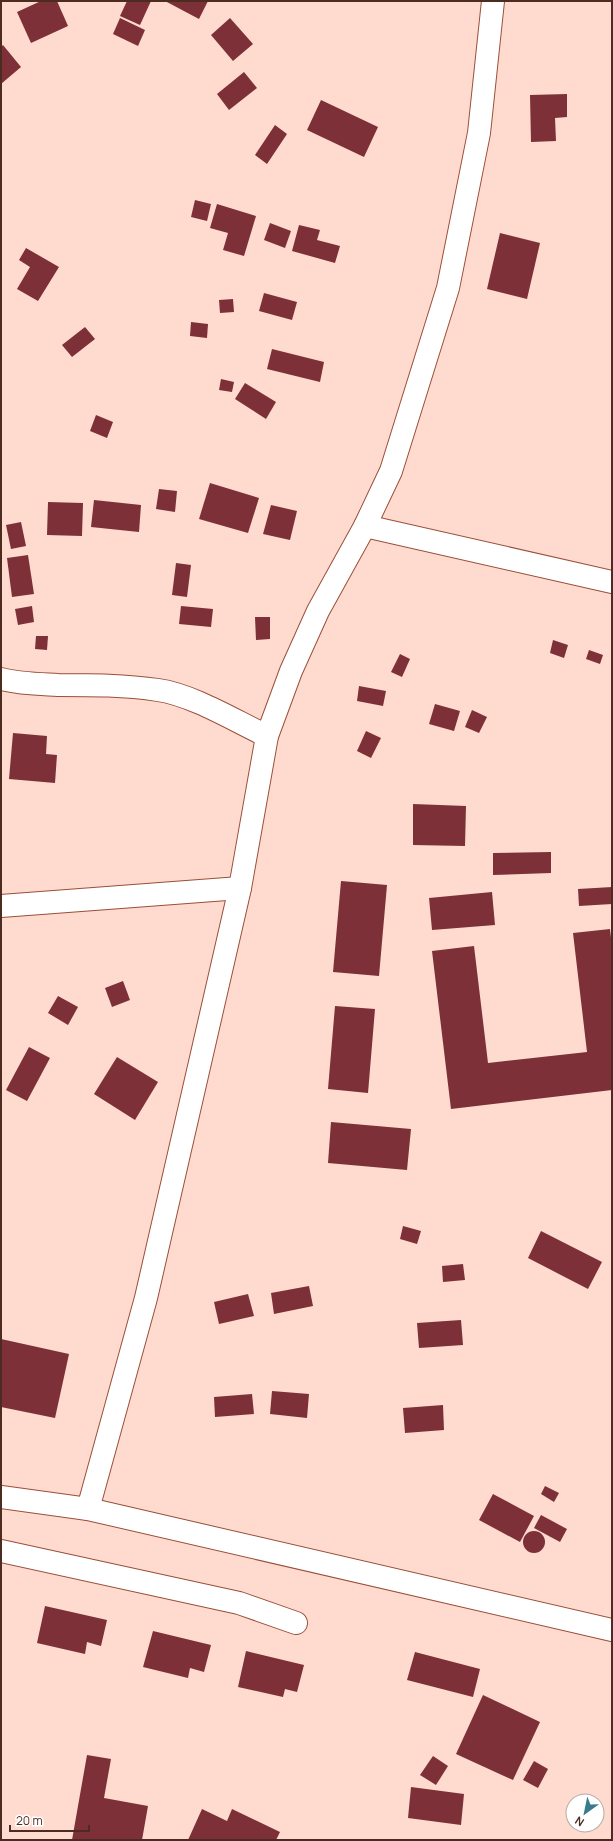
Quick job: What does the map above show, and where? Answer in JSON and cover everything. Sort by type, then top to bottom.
[{"type":"street","points":[[88,1509],[146,1298],[240,888],[267,736],[292,671],[318,611],[365,526],[391,471],[448,288],[479,134],[493,1]]},
{"type":"street","points":[[365,526],[612,582]]},
{"type":"street","points":[[1,679],[12,682],[35,684],[130,686],[160,690],[182,695],[267,736]]},
{"type":"street","points":[[1,906],[240,888]]},
{"type":"street","points":[[1,1497],[88,1509],[609,1634]]},
{"type":"street","points":[[1,1551],[239,1603],[296,1623]]},
{"type":"building","points":[[41,1],[57,1],[68,26],[31,43],[17,12]]},
{"type":"building","points":[[127,1],[151,1],[140,25],[120,16]]},
{"type":"building","points":[[165,1],[208,1],[199,19]]},
{"type":"building","points":[[120,18],[145,30],[138,46],[113,34]]},
{"type":"building","points":[[230,18],[253,44],[233,61],[211,35]]},
{"type":"building","points":[[3,45],[21,67],[1,84],[1,47]]},
{"type":"building","points":[[244,72],[257,88],[229,110],[217,94]]},
{"type":"building","points":[[567,94],[567,117],[555,118],[556,141],[531,142],[530,95]]},
{"type":"building","points":[[321,100],[378,127],[364,157],[307,130]]},
{"type":"building","points":[[275,125],[287,134],[267,164],[255,155]]},
{"type":"building","points":[[195,200],[211,204],[207,221],[191,217]]},
{"type":"building","points":[[217,204],[256,216],[244,256],[223,250],[228,233],[210,228]]},
{"type":"building","points":[[270,223],[291,231],[285,248],[264,240]]},
{"type":"building","points":[[299,225],[320,230],[317,240],[340,246],[335,263],[292,251]]},
{"type":"building","points":[[500,233],[540,243],[527,299],[487,289]]},
{"type":"building","points":[[26,248],[59,267],[38,301],[17,289],[30,267],[19,260]]},
{"type":"building","points":[[264,293],[297,302],[292,320],[259,311]]},
{"type":"building","points":[[233,299],[234,312],[220,313],[219,300]]},
{"type":"building","points":[[191,322],[208,324],[207,338],[190,336]]},
{"type":"building","points":[[85,327],[95,339],[72,357],[62,345]]},
{"type":"building","points":[[272,349],[324,362],[320,382],[267,369]]},
{"type":"building","points":[[221,379],[234,382],[232,392],[219,390]]},
{"type":"building","points":[[245,383],[276,402],[266,419],[235,399]]},
{"type":"building","points":[[96,415],[113,422],[107,438],[90,431]]},
{"type":"building","points":[[210,483],[259,498],[248,533],[199,519]]},
{"type":"building","points":[[159,489],[177,491],[175,512],[156,509]]},
{"type":"building","points":[[94,500],[141,505],[139,532],[91,527]]},
{"type":"building","points":[[48,502],[83,503],[82,536],[47,535]]},
{"type":"building","points":[[271,505],[297,511],[290,540],[263,534]]},
{"type":"building","points":[[21,522],[26,546],[11,549],[6,525]]},
{"type":"building","points":[[28,555],[34,594],[12,597],[7,558]]},
{"type":"building","points":[[176,563],[191,565],[187,597],[172,595]]},
{"type":"building","points":[[32,606],[34,622],[18,625],[15,609]]},
{"type":"building","points":[[181,606],[213,609],[211,627],[179,624]]},
{"type":"building","points":[[255,617],[270,617],[270,639],[256,640]]},
{"type":"building","points":[[36,636],[48,636],[47,650],[35,649]]},
{"type":"building","points":[[553,640],[568,645],[564,658],[550,653]]},
{"type":"building","points":[[589,650],[603,655],[600,664],[586,659]]},
{"type":"building","points":[[400,654],[410,659],[402,677],[391,672]]},
{"type":"building","points":[[359,686],[386,691],[383,706],[357,701]]},
{"type":"building","points":[[435,704],[460,711],[454,731],[429,724]]},
{"type":"building","points":[[472,710],[487,717],[479,733],[465,727]]},
{"type":"building","points":[[366,731],[381,738],[371,758],[357,751]]},
{"type":"building","points":[[13,733],[47,736],[46,754],[57,755],[55,783],[9,779]]},
{"type":"building","points":[[413,804],[466,806],[465,846],[413,845]]},
{"type":"building","points":[[551,852],[551,873],[493,875],[493,853]]},
{"type":"building","points":[[341,881],[387,885],[379,976],[333,972]]},
{"type":"building","points":[[612,887],[612,904],[579,906],[578,889]]},
{"type":"building","points":[[492,892],[495,925],[432,930],[429,898]]},
{"type":"building","points":[[610,929],[612,946],[612,1090],[451,1109],[432,951],[474,946],[488,1063],[587,1052],[573,933]]},
{"type":"building","points":[[123,981],[130,1000],[112,1007],[105,988]]},
{"type":"building","points":[[58,996],[78,1007],[68,1025],[48,1013]]},
{"type":"building","points":[[335,1006],[375,1009],[368,1093],[328,1089]]},
{"type":"building","points":[[29,1047],[50,1058],[27,1101],[6,1090]]},
{"type":"building","points":[[117,1057],[158,1082],[135,1120],[94,1094]]},
{"type":"building","points":[[331,1122],[411,1129],[407,1170],[328,1163]]},
{"type":"building","points":[[403,1226],[421,1231],[417,1244],[400,1239]]},
{"type":"building","points":[[541,1231],[602,1262],[588,1289],[528,1258]]},
{"type":"building","points":[[463,1264],[465,1280],[443,1282],[442,1266]]},
{"type":"building","points":[[309,1286],[313,1306],[274,1314],[271,1293]]},
{"type":"building","points":[[248,1294],[254,1316],[219,1324],[214,1302]]},
{"type":"building","points":[[461,1320],[463,1345],[419,1348],[417,1323]]},
{"type":"building","points":[[1,1339],[69,1354],[55,1418],[1,1407]]},
{"type":"building","points":[[272,1391],[309,1394],[307,1418],[270,1414]]},
{"type":"building","points":[[252,1394],[254,1414],[215,1417],[214,1397]]},
{"type":"building","points":[[443,1405],[444,1430],[405,1433],[403,1408]]},
{"type":"building","points":[[545,1486],[559,1493],[554,1502],[541,1494]]},
{"type":"building","points":[[493,1494],[534,1516],[520,1542],[479,1520]]},
{"type":"building","points":[[541,1515],[567,1529],[560,1542],[534,1528]]},
{"type":"building","points":[[534,1531],[542,1534],[545,1542],[542,1550],[534,1553],[526,1550],[523,1542],[526,1534]]},
{"type":"building","points":[[45,1606],[107,1620],[101,1646],[87,1642],[85,1654],[37,1643]]},
{"type":"building","points":[[153,1631],[211,1645],[204,1672],[190,1668],[188,1678],[143,1667]]},
{"type":"building","points":[[246,1651],[304,1665],[297,1692],[285,1689],[283,1697],[238,1687]]},
{"type":"building","points":[[415,1652],[480,1669],[473,1697],[407,1680]]},
{"type":"building","points":[[483,1695],[540,1722],[513,1780],[456,1754]]},
{"type":"building","points":[[87,1755],[111,1759],[104,1798],[148,1806],[142,1840],[72,1840]]},
{"type":"building","points":[[433,1756],[448,1766],[436,1785],[420,1775]]},
{"type":"building","points":[[534,1761],[548,1769],[538,1788],[523,1780]]},
{"type":"building","points":[[411,1787],[464,1794],[461,1825],[408,1818]]},
{"type":"building","points":[[202,1809],[227,1821],[232,1809],[280,1832],[276,1840],[188,1840]]}]
